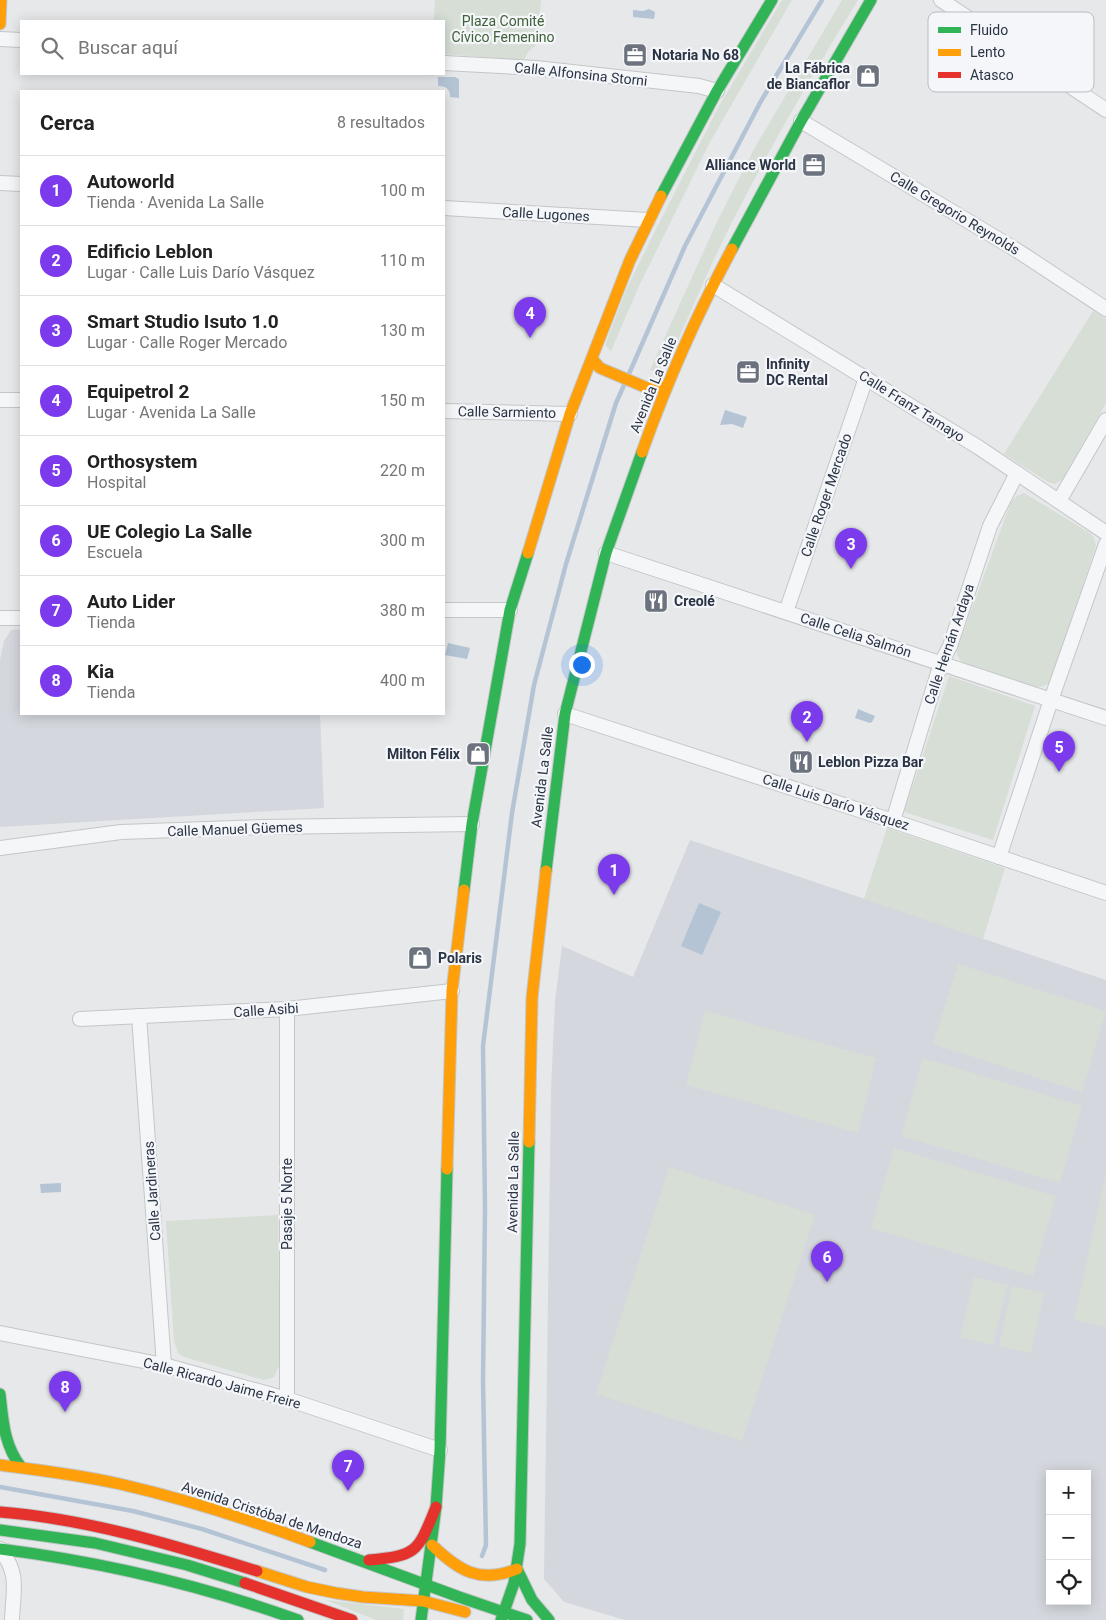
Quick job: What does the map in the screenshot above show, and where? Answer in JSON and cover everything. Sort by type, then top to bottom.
[{"type":"main road","points":[[0,24],[1,0]]},
{"type":"main road","points":[[421,1620],[432,1545],[440,1450],[452,992],[472,824],[510,610],[570,414],[630,260],[648,220],[717,91],[772,0]]},
{"type":"main road","name":"Avenida La Salle","points":[[503,1616],[517,1569],[520,1544],[532,998],[565,714],[606,553],[660,402],[713,285],[801,121],[871,0]]},
{"type":"main road","points":[[592,359],[603,369],[648,388],[660,402]]},
{"type":"main road","points":[[586,372],[593,369],[603,369]]},
{"type":"main road","points":[[648,388],[667,386]]},
{"type":"main road","points":[[0,1394],[7,1446],[21,1467]]},
{"type":"main road","points":[[0,1449],[4,1434]]},
{"type":"main road","name":"Avenida Cristóbal de Mendoza","points":[[0,1465],[102,1481],[188,1502],[288,1533],[426,1584],[503,1616],[527,1620]]},
{"type":"main road","points":[[365,1561],[409,1554],[425,1535],[436,1507]]},
{"type":"main road","points":[[0,1512],[100,1526],[174,1545],[307,1587],[363,1597],[423,1601],[494,1620]]},
{"type":"main road","points":[[0,1531],[82,1541],[187,1565],[288,1597],[352,1620]]},
{"type":"main road","points":[[0,1531],[41,1553],[82,1541]]},
{"type":"main road","points":[[432,1545],[446,1559],[476,1574],[493,1576],[517,1569],[529,1595],[549,1620]]},
{"type":"main road","points":[[0,1549],[92,1561],[191,1585],[274,1616],[298,1620]]},
{"type":"street","points":[[941,0],[959,12]]},
{"type":"street","points":[[0,39],[20,40]]},
{"type":"street","name":"Calle Alfonsina Storni","points":[[445,63],[536,68],[699,86],[717,91]]},
{"type":"street","points":[[1079,92],[1106,110]]},
{"type":"street","name":"Calle Gregorio Reynolds","points":[[801,121],[1018,251],[1106,309]]},
{"type":"street","points":[[0,182],[20,184]]},
{"type":"street","name":"Calle Lugones","points":[[445,208],[648,220]]},
{"type":"street","name":"Calle Franz Tamayo","points":[[713,285],[866,378],[1017,473],[1106,532]]},
{"type":"street","name":"Calle Roger Mercado","points":[[786,612],[866,378]]},
{"type":"street","points":[[0,400],[20,400]]},
{"type":"street","name":"Calle Sarmiento","points":[[445,411],[570,414]]},
{"type":"street","points":[[1059,501],[1106,420]]},
{"type":"street","name":"Calle Hernán Ardaya","points":[[893,821],[940,662],[950,646],[990,526],[1017,473]]},
{"type":"street","points":[[999,857],[1051,700],[1106,544]]},
{"type":"street","name":"Calle Celia Salmón","points":[[606,553],[1106,718]]},
{"type":"street","points":[[445,610],[510,610]]},
{"type":"street","points":[[0,618],[20,618]]},
{"type":"street","name":"Calle Luis Darío Vásquez","points":[[565,714],[1106,893]]},
{"type":"street","name":"Calle Manuel Güemes","points":[[0,848],[121,832],[274,827],[472,824]]},
{"type":"street","name":"Calle Asibi","points":[[80,1019],[287,1009],[452,992]]},
{"type":"street","name":"Pasaje 5 Norte","points":[[287,1009],[287,1399]]},
{"type":"street","name":"Calle Jardineras","points":[[139,1016],[164,1365]]},
{"type":"street","name":"Calle Ricardo Jaime Freire","points":[[0,1333],[164,1365],[287,1399],[440,1450]]},
{"type":"street","points":[[0,1549],[9,1560],[14,1571],[12,1620]]},
{"type":"shaded area","points":[[20,629],[20,715],[320,715],[324,808],[0,827],[0,660],[4,641],[11,630]]},
{"type":"shaded area","points":[[690,840],[1106,980],[1106,1620],[625,1620],[564,1602],[544,1579],[551,1090],[555,1001],[562,946],[633,977]]},
{"type":"green space","name":"Plaza Comité Cívico Femenino","points":[[435,0],[541,0],[537,44],[528,52],[524,60],[445,54],[445,20],[434,20]]},
{"type":"green space","points":[[782,0],[792,0],[710,142],[639,286],[611,351],[605,345],[627,288],[719,106]]},
{"type":"green space","points":[[842,0],[858,0],[792,110],[746,195],[714,259],[667,365],[658,372],[650,370],[716,224],[754,149]]},
{"type":"green space","points":[[1093,311],[1106,319],[1106,403],[1062,480],[1055,484],[1048,482],[1004,454]]},
{"type":"green space","points":[[1024,493],[1090,533],[1094,538],[1096,546],[1049,684],[1037,688],[963,664],[957,655],[957,649],[1011,502],[1017,496]]},
{"type":"green space","points":[[949,676],[1035,706],[993,840],[904,812]]},
{"type":"green space","points":[[887,828],[1005,868],[983,939],[864,899]]},
{"type":"green space","points":[[958,964],[1106,1011],[1082,1092],[933,1044]]},
{"type":"green space","points":[[705,1011],[876,1058],[858,1133],[686,1085]]},
{"type":"green space","points":[[923,1058],[1082,1106],[1060,1183],[901,1136]]},
{"type":"green space","points":[[894,1148],[1056,1196],[1033,1276],[871,1228]]},
{"type":"green space","points":[[669,1167],[815,1215],[742,1441],[596,1394]]},
{"type":"green space","points":[[1106,1172],[1106,1327],[1074,1320]]},
{"type":"green space","points":[[278,1215],[280,1364],[274,1377],[264,1380],[184,1357],[178,1353],[174,1341],[166,1221]]},
{"type":"green space","points":[[974,1277],[1008,1285],[993,1345],[960,1337]]},
{"type":"green space","points":[[1012,1286],[1044,1293],[1031,1353],[999,1346]]},
{"type":"green space","points":[[326,1600],[404,1609],[403,1620],[376,1620]]},
{"type":"water","points":[[649,9],[655,12],[654,19],[633,17],[633,10],[643,11]]},
{"type":"water","points":[[438,77],[455,77],[459,79],[459,98],[450,97],[450,92],[447,88],[438,86]]},
{"type":"water","points":[[725,410],[747,417],[743,428],[732,424],[720,425]]},
{"type":"water","points":[[448,643],[470,648],[467,659],[445,655]]},
{"type":"water","points":[[858,709],[875,716],[872,722],[855,718]]},
{"type":"water","points":[[699,903],[721,912],[702,955],[681,946]]},
{"type":"water","points":[[61,1183],[61,1192],[41,1193],[40,1184]]},
{"type":"waterway","points":[[628,376],[685,246],[761,101],[822,0]]},
{"type":"waterway","points":[[482,1556],[486,1545],[483,1381],[485,1209],[483,1046],[512,813],[534,685],[566,564],[616,403],[625,383]]},
{"type":"waterway","points":[[0,1487],[133,1511],[202,1529],[325,1570]]},
{"type":"traffic: fast","points":[[661,196],[717,91],[772,0]]},
{"type":"traffic: fast","points":[[732,249],[801,121],[871,0]]},
{"type":"traffic: fast","points":[[546,871],[565,714],[606,553],[642,452]]},
{"type":"traffic: fast","points":[[464,890],[472,824],[510,610],[528,553]]},
{"type":"traffic: fast","points":[[501,1620],[514,1583],[520,1544],[529,1142]]},
{"type":"traffic: fast","points":[[421,1620],[436,1507],[440,1450],[447,1169]]},
{"type":"traffic: fast","points":[[0,1394],[3,1423],[8,1441],[15,1459],[21,1467]]},
{"type":"traffic: fast","points":[[0,1530],[95,1543],[187,1565],[245,1583]]},
{"type":"traffic: fast","points":[[310,1542],[527,1620]]},
{"type":"traffic: fast","points":[[0,1549],[38,1554],[151,1576],[262,1607],[298,1620]]},
{"type":"traffic: fast","points":[[517,1569],[532,1600],[549,1620]]},
{"type":"traffic: slow","points":[[0,24],[1,0]]},
{"type":"traffic: slow","points":[[528,553],[570,414],[630,260],[661,196]]},
{"type":"traffic: slow","points":[[642,452],[683,349],[732,249]]},
{"type":"traffic: slow","points":[[592,359],[600,368],[645,387],[655,389],[667,386]]},
{"type":"traffic: slow","points":[[529,1142],[532,998],[546,871]]},
{"type":"traffic: slow","points":[[447,1169],[452,991],[464,890]]},
{"type":"traffic: slow","points":[[0,1465],[75,1475],[144,1490],[216,1510],[310,1542]]},
{"type":"traffic: slow","points":[[432,1545],[451,1562],[461,1568],[481,1575],[492,1575],[517,1569]]},
{"type":"traffic: slow","points":[[257,1571],[307,1587],[336,1593],[363,1597],[423,1601],[465,1612]]},
{"type":"traffic: jam","points":[[369,1560],[398,1556],[414,1548],[425,1533],[436,1507]]},
{"type":"traffic: jam","points":[[0,1512],[33,1515],[130,1534],[257,1571]]},
{"type":"traffic: jam","points":[[245,1583],[352,1620]]},
{"type":"place","name":"Notaria No 68","points":[[635,55]]},
{"type":"place","name":"La Fábrica de Biancaflor","points":[[868,76]]},
{"type":"place","name":"Alliance World","points":[[814,165]]},
{"type":"place","name":"Equipetrol 2","points":[[530,338]]},
{"type":"place","name":"Infinity DC Rental","points":[[748,372]]},
{"type":"place","name":"Smart Studio Isuto 1.0","points":[[851,569]]},
{"type":"place","name":"Creolé","points":[[656,601]]},
{"type":"place","name":"Edificio Leblon","points":[[807,742]]},
{"type":"place","name":"Milton Félix","points":[[478,754]]},
{"type":"place","name":"Leblon Pizza Bar","points":[[801,762]]},
{"type":"place","name":"Orthosystem","points":[[1059,772]]},
{"type":"place","name":"Autoworld","points":[[614,895]]},
{"type":"place","name":"Polaris","points":[[420,958]]},
{"type":"place","name":"UE Colegio La Salle","points":[[827,1282]]},
{"type":"place","name":"Kia","points":[[65,1412]]},
{"type":"place","name":"Auto Lider","points":[[348,1491]]}]
